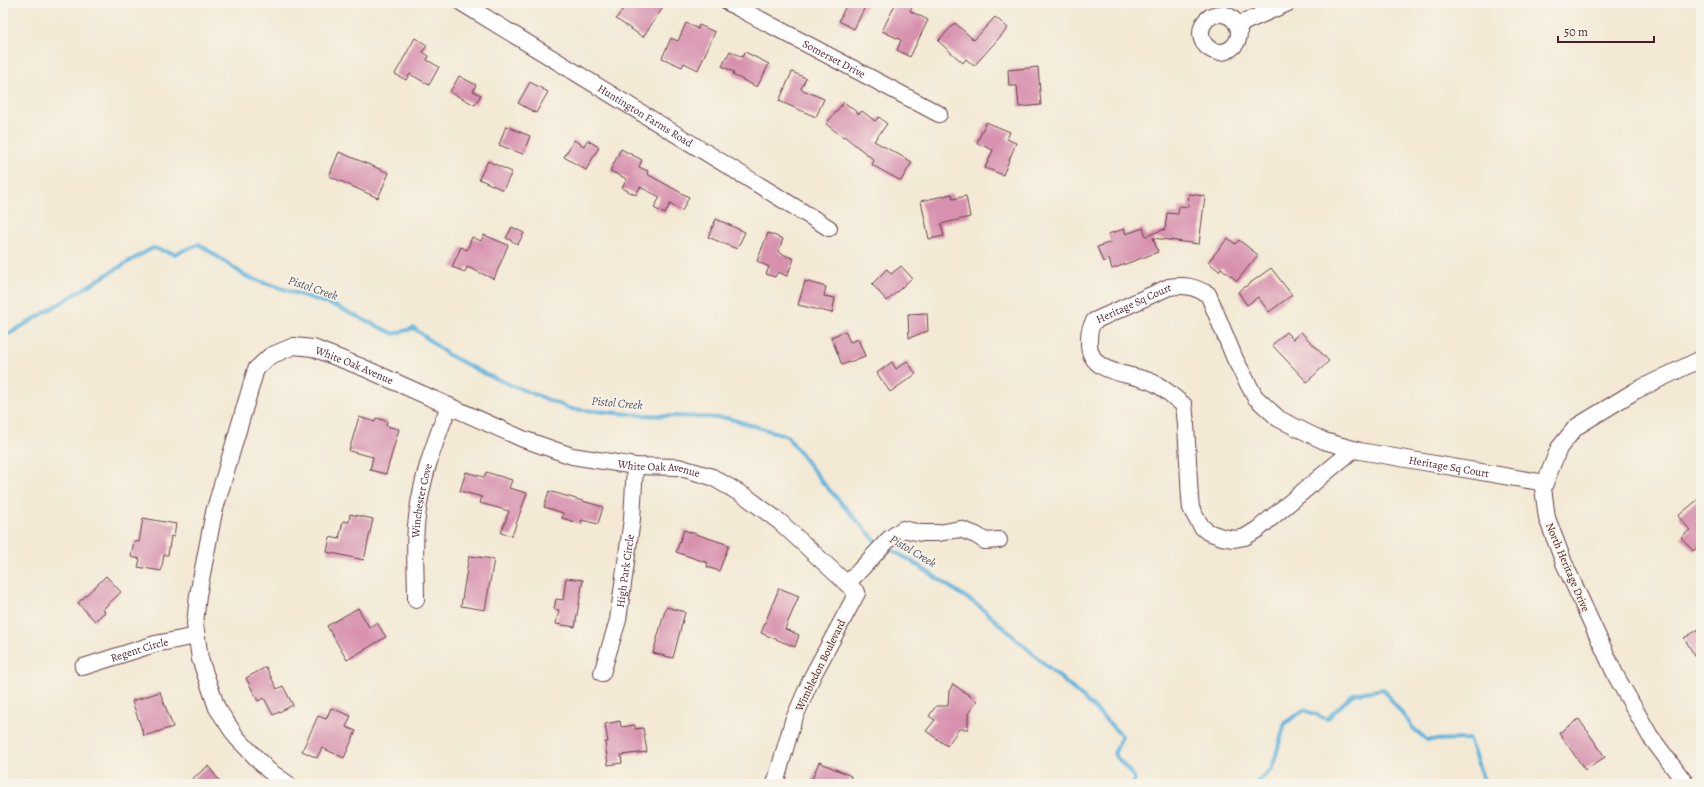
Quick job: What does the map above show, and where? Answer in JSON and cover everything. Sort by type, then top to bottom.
[{"type":"street","name":"Huntington Farms Road","points":[[462,3],[829,228]]},
{"type":"street","name":"Somerset Drive","points":[[729,3],[939,114]]},
{"type":"street","points":[[1238,25],[1288,3]]},
{"type":"street","name":"Heritage Sq Court","points":[[1354,449],[1258,529],[1245,537],[1228,538],[1208,532],[1202,527],[1191,508],[1184,405],[1156,384],[1099,365],[1090,355],[1090,328],[1094,321],[1170,287],[1179,285],[1190,286],[1208,294],[1235,359],[1256,397],[1279,418],[1324,441],[1354,449],[1545,483]]},
{"type":"street","name":"White Oak Avenue","points":[[288,784],[268,770],[237,738],[217,708],[200,659],[195,624],[198,594],[214,512],[256,369],[270,356],[294,346],[313,348],[364,368],[523,438],[572,456],[634,466],[678,467],[712,477],[748,498],[761,508],[797,538],[852,589]]},
{"type":"street","name":"North Heritage Drive","points":[[1686,784],[1650,736],[1616,676],[1564,563],[1547,518],[1543,488],[1559,448],[1576,427],[1636,391],[1701,359]]},
{"type":"street","name":"Winchester Cove","points":[[416,600],[416,528],[420,496],[431,451],[449,406]]},
{"type":"street","name":"High Park Circle","points":[[602,673],[618,620],[632,520],[634,466]]},
{"type":"street","name":"Wimbledon Boulevard","points":[[775,784],[795,715],[852,589],[875,555],[889,539],[903,529],[921,533],[939,533],[960,529],[976,535],[985,541],[999,540]]},
{"type":"street","name":"Regent Circle","points":[[84,667],[154,644],[197,636]]},
{"type":"building","points":[[627,3],[666,3],[643,37],[616,19]]},
{"type":"building","points":[[847,3],[867,3],[854,29],[839,21]]},
{"type":"building","points":[[896,3],[914,3],[910,11],[928,20],[910,57],[897,50],[901,40],[882,31]]},
{"type":"building","points":[[995,17],[1008,28],[974,66],[966,59],[963,63],[938,41],[955,23],[974,40]]},
{"type":"building","points":[[686,23],[698,29],[699,25],[715,32],[698,70],[684,63],[682,67],[662,58],[671,38],[678,41]]},
{"type":"building","points":[[415,38],[427,45],[423,52],[429,56],[427,60],[439,67],[429,85],[410,74],[406,80],[395,74]]},
{"type":"building","points":[[730,51],[742,57],[745,52],[769,64],[757,87],[733,75],[734,72],[722,66]]},
{"type":"building","points":[[1038,67],[1041,105],[1019,107],[1017,86],[1009,86],[1008,70]]},
{"type":"building","points":[[792,72],[806,78],[801,89],[824,99],[816,117],[779,101]]},
{"type":"building","points":[[459,76],[476,85],[473,91],[481,95],[475,105],[450,92]]},
{"type":"building","points":[[530,82],[548,92],[536,113],[518,103]]},
{"type":"building","points":[[844,102],[859,114],[862,111],[875,121],[879,117],[887,124],[874,141],[912,162],[901,181],[872,165],[874,160],[826,124]]},
{"type":"building","points":[[986,122],[1010,132],[1007,139],[1016,143],[1003,175],[985,168],[993,150],[977,143]]},
{"type":"building","points":[[506,126],[530,136],[523,154],[499,145]]},
{"type":"building","points":[[574,140],[584,146],[587,140],[599,147],[586,170],[564,157]]},
{"type":"building","points":[[621,149],[642,160],[639,167],[648,171],[647,174],[689,197],[682,211],[670,204],[665,214],[654,208],[660,197],[640,187],[636,195],[622,188],[627,179],[610,171]]},
{"type":"building","points":[[339,152],[389,173],[378,198],[329,176]]},
{"type":"building","points":[[488,161],[512,172],[503,190],[479,179]]},
{"type":"building","points":[[952,194],[953,199],[966,196],[970,217],[941,224],[944,236],[929,239],[921,201]]},
{"type":"building","points":[[1189,194],[1205,196],[1199,244],[1153,238],[1158,252],[1112,269],[1109,259],[1103,262],[1097,247],[1111,242],[1108,234],[1124,229],[1126,234],[1143,228],[1146,236],[1165,229],[1167,213],[1178,214],[1179,206],[1188,207]]},
{"type":"building","points":[[716,219],[745,232],[737,249],[708,237]]},
{"type":"building","points":[[512,227],[524,233],[518,244],[506,238]]},
{"type":"building","points":[[768,233],[783,239],[778,252],[794,259],[787,276],[778,272],[775,277],[766,274],[769,267],[757,261]]},
{"type":"building","points":[[484,235],[508,245],[494,279],[467,267],[465,272],[452,267],[461,247],[467,250],[472,237],[481,241]]},
{"type":"building","points":[[1228,238],[1235,244],[1239,240],[1258,255],[1237,281],[1221,268],[1219,271],[1208,262]]},
{"type":"building","points":[[901,266],[912,278],[887,301],[872,284],[887,269],[891,274]]},
{"type":"building","points":[[1271,268],[1292,295],[1269,312],[1258,297],[1247,305],[1238,292]]},
{"type":"building","points":[[805,281],[826,287],[824,296],[835,298],[832,313],[798,305]]},
{"type":"building","points":[[927,313],[928,331],[909,338],[908,314]]},
{"type":"building","points":[[845,331],[850,342],[858,339],[865,356],[842,365],[831,337]]},
{"type":"building","points":[[1286,332],[1293,339],[1301,332],[1329,361],[1307,382],[1272,345]]},
{"type":"building","points":[[907,361],[916,374],[890,392],[877,373],[892,362],[896,369]]},
{"type":"building","points":[[359,417],[375,422],[376,418],[387,421],[386,426],[399,429],[386,474],[370,470],[373,457],[349,451]]},
{"type":"building","points":[[466,472],[484,477],[486,472],[512,480],[509,488],[527,493],[512,536],[501,533],[509,511],[480,503],[482,497],[460,491]]},
{"type":"building","points":[[549,491],[603,507],[598,524],[582,520],[581,524],[562,518],[563,513],[544,507]]},
{"type":"building","points":[[1701,497],[1701,545],[1693,551],[1681,537],[1690,530],[1678,516]]},
{"type":"building","points":[[350,514],[373,519],[364,560],[327,552],[330,537],[339,539],[343,521],[349,522]]},
{"type":"building","points":[[143,518],[176,524],[174,537],[171,536],[168,555],[164,555],[161,571],[138,567],[140,559],[131,557],[134,541],[139,542]]},
{"type":"building","points":[[684,530],[729,545],[719,571],[707,567],[708,563],[676,552]]},
{"type":"building","points":[[469,556],[494,559],[485,610],[461,606]]},
{"type":"building","points":[[106,576],[121,592],[103,609],[105,612],[95,621],[78,603]]},
{"type":"building","points":[[566,578],[583,580],[575,627],[556,624],[559,610],[554,609],[556,599],[563,600]]},
{"type":"building","points":[[779,588],[799,596],[785,629],[799,635],[795,647],[761,633]]},
{"type":"building","points":[[666,607],[685,612],[673,658],[653,653]]},
{"type":"building","points":[[358,608],[369,627],[377,623],[386,637],[347,660],[327,626]]},
{"type":"building","points":[[1701,628],[1701,666],[1684,638]]},
{"type":"building","points":[[266,667],[277,689],[283,686],[293,705],[273,715],[264,698],[258,701],[246,678]]},
{"type":"building","points":[[953,684],[977,701],[968,714],[968,729],[959,729],[947,746],[926,731],[935,720],[929,716],[936,706],[948,706],[949,691]]},
{"type":"building","points":[[160,692],[173,727],[144,736],[132,701]]},
{"type":"building","points":[[331,708],[351,716],[346,727],[356,731],[344,758],[322,748],[317,758],[302,751],[318,716],[326,719]]},
{"type":"building","points":[[1579,719],[1605,757],[1585,770],[1559,733]]},
{"type":"building","points":[[620,721],[621,727],[635,725],[635,729],[643,728],[647,752],[621,755],[622,763],[608,765],[605,742],[608,742],[605,724]]},
{"type":"building","points":[[819,762],[851,776],[848,784],[810,784]]},
{"type":"building","points":[[208,766],[222,784],[186,784]]},
{"type":"waterway","name":"Pistol Creek","points":[[3,337],[153,248],[175,254],[199,244],[247,277],[335,306],[394,334],[414,328],[447,354],[487,375],[571,409],[642,415],[727,418],[787,436],[824,484],[875,540],[880,543]]},
{"type":"waterway","name":"Pistol Creek","points":[[887,547],[979,606],[1090,704],[1122,736],[1114,754],[1134,777],[1134,784]]},
{"type":"waterway","name":"Pistol Creek","points":[[1255,784],[1272,769],[1285,723],[1304,710],[1327,719],[1353,694],[1383,689],[1414,729],[1427,740],[1469,739],[1485,784]]}]
